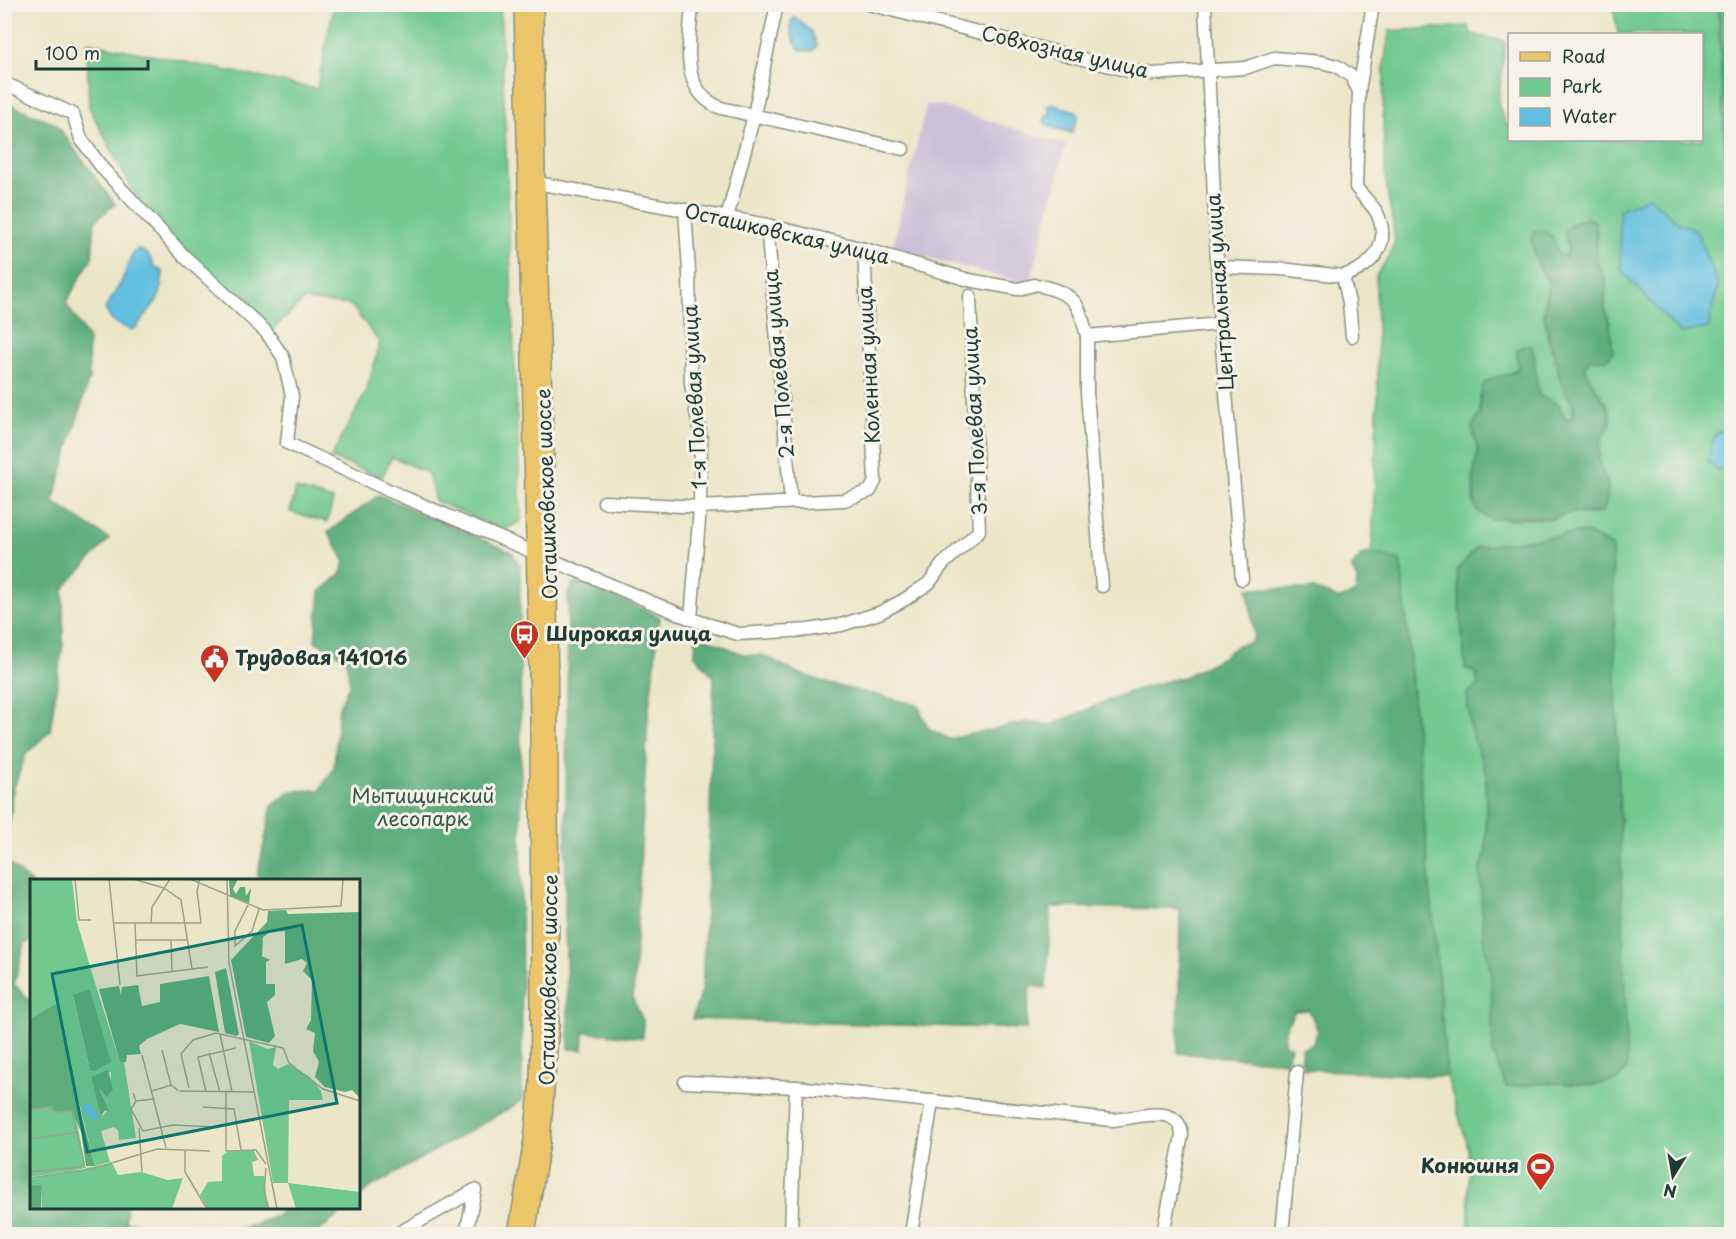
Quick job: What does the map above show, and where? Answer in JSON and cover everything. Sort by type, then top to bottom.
[{"type":"main road","name":"Осташковское шоссе","points":[[516,1234],[532,1140],[538,1081],[538,717],[522,4]]},
{"type":"main road","name":"Осташковское шоссе","points":[[527,1234],[542,1142],[551,1024],[549,557],[537,183],[535,4]]},
{"type":"street","points":[[692,4],[689,63],[699,94],[707,103],[903,149]]},
{"type":"street","points":[[727,219],[754,115],[777,4]]},
{"type":"street","name":"Совхозная улица","points":[[868,4],[1126,70],[1152,74],[1245,68],[1274,58],[1321,62],[1337,66],[1351,76],[1359,91]]},
{"type":"street","name":"Центральная улица","points":[[1205,4],[1220,324],[1242,579]]},
{"type":"street","points":[[1218,267],[1281,269],[1343,276],[1360,271],[1379,254],[1383,232],[1376,212],[1356,187],[1359,91],[1372,4]]},
{"type":"street","name":"3-я Полевая улица","points":[[4,83],[73,114],[81,139],[103,169],[183,255],[266,332],[283,357],[292,396],[286,443],[401,496],[691,619],[738,634],[808,630],[841,625],[879,613],[929,583],[942,565],[979,531],[970,296]]},
{"type":"street","name":"Осташковская улица","points":[[537,183],[767,225],[864,249],[969,280],[1018,289],[1038,286],[1065,293],[1074,298],[1079,307],[1087,336]]},
{"type":"street","name":"1-я Полевая улица","points":[[685,210],[689,271],[691,384],[701,439],[700,507],[691,619]]},
{"type":"street","name":"2-я Полевая улица","points":[[767,225],[792,502]]},
{"type":"street","name":"Коленная улица","points":[[792,502],[844,500],[870,490],[875,481],[864,249]]},
{"type":"street","points":[[1343,276],[1349,303],[1352,336]]},
{"type":"street","points":[[1102,586],[1087,393],[1087,336],[1220,324]]},
{"type":"street","points":[[604,502],[700,507],[792,502]]},
{"type":"street","points":[[1282,1234],[1298,1072]]},
{"type":"street","points":[[685,1082],[796,1087],[1112,1120],[1164,1113],[1174,1117],[1180,1126],[1182,1135],[1163,1234]]},
{"type":"street","points":[[791,1234],[796,1087]]},
{"type":"street","points":[[911,1234],[932,1101]]},
{"type":"street","points":[[397,1234],[475,1190],[466,1234]]},
{"type":"shaded area","points":[[926,105],[939,105],[1066,145],[1030,284],[892,249]]},
{"type":"green space","points":[[334,5],[500,5],[521,521],[505,530],[435,501],[428,473],[392,457],[382,477],[331,458],[367,390],[380,343],[351,305],[304,300],[272,330],[144,212],[89,107],[87,42],[317,89]]},
{"type":"green space","points":[[1613,5],[1718,5],[1728,211],[1732,432],[1728,430],[1724,467],[1732,469],[1731,1234],[1469,1234],[1468,1147],[1447,1077],[1401,562],[1372,552],[1378,389],[1376,275],[1389,257],[1395,240],[1385,174],[1383,118],[1384,67],[1389,31],[1469,26],[1471,34],[1505,41],[1498,104],[1508,125],[1508,141],[1703,141],[1703,33],[1618,33]],"holes":[[[1649,197],[1680,224],[1695,230],[1718,285]],[[1578,220],[1597,229],[1597,265],[1606,281],[1605,308],[1610,324],[1608,359],[1591,359],[1585,365],[1590,380],[1604,399],[1610,412],[1611,422],[1602,437],[1599,450],[1601,469],[1609,487],[1595,514],[1568,513],[1550,519],[1506,519],[1473,501],[1473,476],[1478,452],[1472,427],[1480,413],[1480,395],[1518,368],[1536,372],[1535,380],[1540,397],[1558,403],[1565,419],[1574,416],[1572,400],[1562,386],[1557,362],[1549,345],[1543,308],[1549,283],[1536,261],[1552,236],[1558,253],[1565,258],[1568,249],[1565,231]],[[1476,673],[1626,1054],[1627,1067],[1594,1085],[1505,1078],[1493,1051],[1491,971],[1483,937],[1480,870],[1486,853],[1486,773],[1470,727],[1467,693],[1478,685]]]},
{"type":"green space","points":[[1718,5],[1732,5],[1731,416],[1728,211]]},
{"type":"green space","points":[[5,102],[56,124],[115,204],[95,221],[92,257],[66,303],[88,338],[89,379],[53,502],[109,539],[63,589],[63,643],[50,731],[26,754],[14,787],[5,855]]},
{"type":"green space","points":[[1587,218],[1595,221],[1597,264],[1606,281],[1605,308],[1610,324],[1613,352],[1608,359],[1591,359],[1585,365],[1589,378],[1610,415],[1610,424],[1599,449],[1600,466],[1607,485],[1607,501],[1603,512],[1568,513],[1551,519],[1524,517],[1489,519],[1475,509],[1473,476],[1478,452],[1472,427],[1480,413],[1482,386],[1491,379],[1509,374],[1518,368],[1517,351],[1523,346],[1531,345],[1540,396],[1558,403],[1565,419],[1574,416],[1575,408],[1562,386],[1544,317],[1549,283],[1536,261],[1531,239],[1535,231],[1544,231],[1552,236],[1558,253],[1565,257],[1568,249],[1565,231],[1571,224]]},
{"type":"green space","points":[[296,489],[333,500],[327,522],[290,512]]},
{"type":"green space","name":"Мытищинский лесопарк","points":[[379,495],[512,552],[520,566],[522,1101],[369,1188],[360,1197],[360,879],[257,877],[272,806],[291,791],[320,790],[334,768],[339,706],[350,684],[346,659],[315,641],[320,592],[340,575],[345,562],[328,532]]},
{"type":"green space","points":[[1585,532],[1612,546],[1627,1068],[1618,1080],[1594,1085],[1551,1083],[1506,1087],[1493,1051],[1491,971],[1483,937],[1480,870],[1486,853],[1486,773],[1470,727],[1467,693],[1478,685],[1476,673],[1465,668],[1457,571],[1477,547]]},
{"type":"green space","points":[[1372,552],[1401,561],[1447,1077],[1305,1069],[1301,1060],[1302,1048],[1312,1045],[1318,1031],[1309,1010],[1295,1011],[1285,1029],[1284,1044],[1291,1046],[1286,1062],[1178,1053],[1180,909],[1051,907],[1046,988],[1030,986],[1026,1029],[692,1019],[702,988],[714,677],[695,655],[696,634],[745,655],[763,655],[795,672],[829,684],[918,705],[928,728],[949,739],[1026,722],[1051,725],[1128,692],[1186,676],[1221,658],[1238,645],[1252,642],[1254,635],[1248,588],[1314,589],[1340,599],[1356,593],[1357,579],[1351,568],[1361,556]]},
{"type":"green space","points":[[574,584],[587,584],[660,617],[648,716],[633,1000],[643,1020],[643,1038],[584,1032],[583,1050],[569,1049],[565,927],[568,592]]},
{"type":"green space","points":[[5,861],[30,882],[30,941],[25,944],[14,984],[30,1001],[30,1209],[127,1209],[125,1222],[216,1234],[5,1234]]},
{"type":"green space","points":[[281,1209],[346,1209],[316,1234],[231,1234],[280,1214]]},
{"type":"water","points":[[795,17],[812,32],[817,46],[813,51],[800,50],[796,43],[791,25]]},
{"type":"water","points":[[1050,104],[1076,111],[1078,116],[1072,133],[1050,127],[1044,122],[1045,116],[1051,113],[1048,109]]},
{"type":"water","points":[[1649,197],[1680,224],[1695,229],[1718,285],[1708,328],[1680,333],[1621,270],[1619,210]]},
{"type":"water","points":[[138,249],[148,254],[155,267],[163,272],[161,291],[157,300],[136,328],[131,330],[112,321],[105,309],[122,281],[133,253]]},
{"type":"water","points":[[1720,431],[1731,432],[1731,469],[1728,470],[1724,468],[1718,470],[1707,461],[1715,435]]},
{"type":"place","name":"Широкая улица","points":[[525,660]]},
{"type":"place","name":"Трудовая 141016","points":[[214,684]]},
{"type":"place","name":"Конюшня","points":[[1540,1192]]}]
